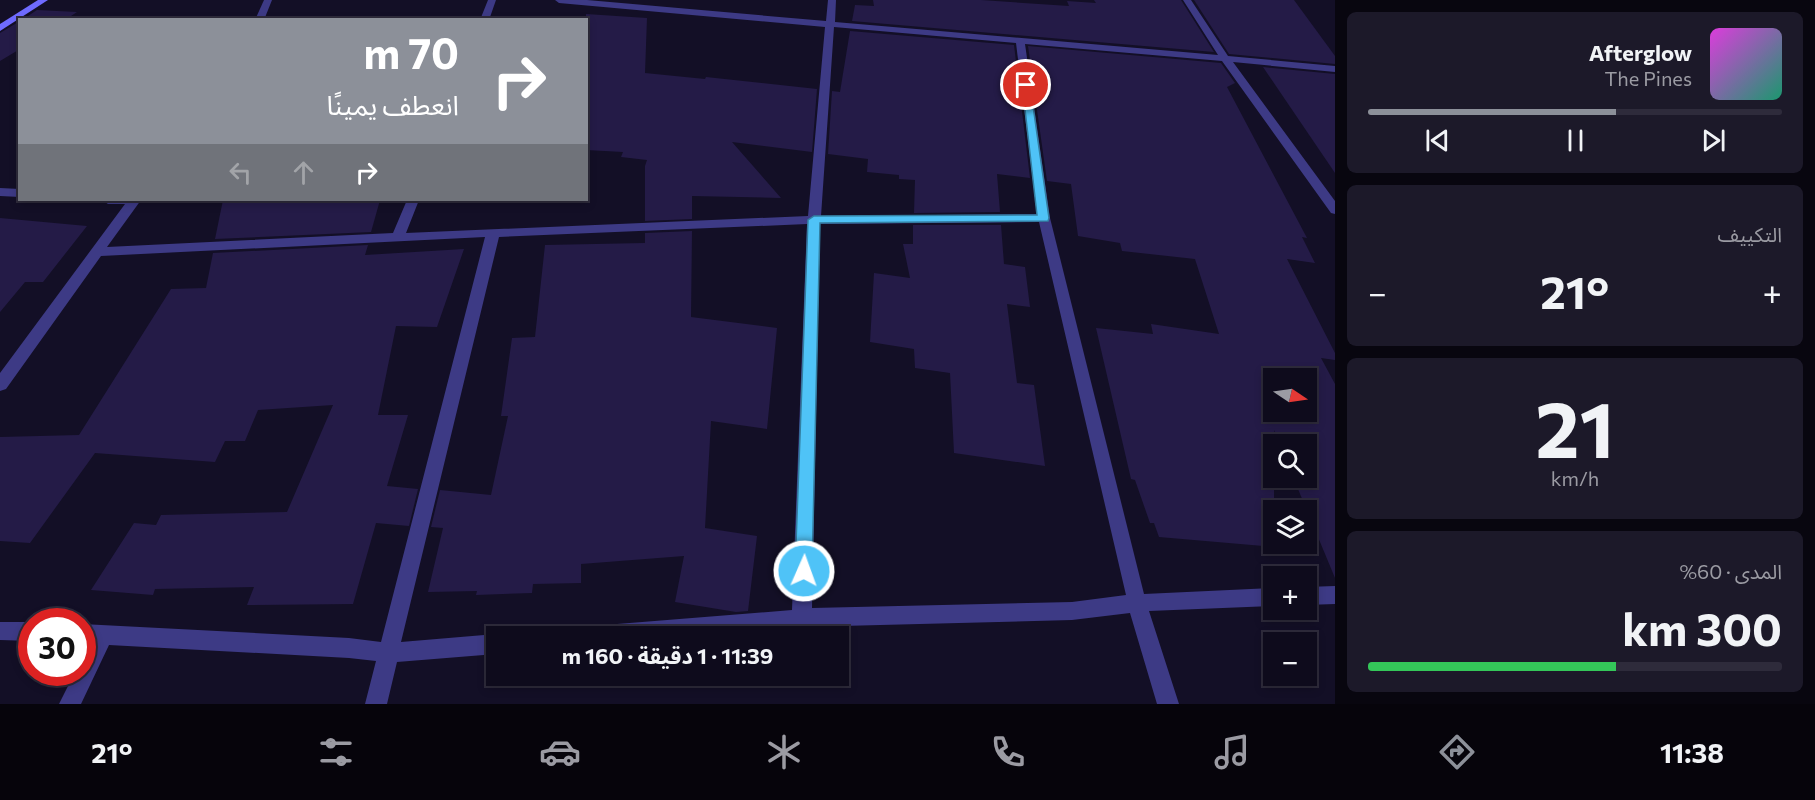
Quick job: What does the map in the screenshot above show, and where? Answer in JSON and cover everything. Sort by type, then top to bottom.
[{"type":"street","points":[[0,28],[44,0]]},
{"type":"street","points":[[260,18],[268,0]]},
{"type":"street","points":[[485,18],[492,0]]},
{"type":"street","points":[[559,0],[1335,69]]},
{"type":"street","points":[[802,618],[814,220],[832,0]]},
{"type":"street","points":[[1187,0],[1225,58],[1335,210]]},
{"type":"street","points":[[1020,40],[1044,218],[1137,603],[1168,704]]},
{"type":"street","points":[[0,192],[18,193]]},
{"type":"street","points":[[0,385],[133,201]]},
{"type":"street","points":[[398,237],[413,201]]},
{"type":"street","points":[[96,252],[814,220],[1044,218]]},
{"type":"street","points":[[376,704],[493,233]]},
{"type":"street","points":[[1317,596],[1335,595]]},
{"type":"street","points":[[709,626],[802,618],[1072,611],[1137,603],[1263,597]]},
{"type":"street","points":[[0,631],[18,632]]},
{"type":"street","points":[[96,635],[349,648],[389,653],[486,645]]},
{"type":"street","points":[[70,704],[104,635]]},
{"type":"building","points":[[873,0],[981,0],[1069,6],[1067,1],[1096,3],[1094,0],[1181,0],[1214,52],[852,21],[855,5],[874,6]]},
{"type":"building","points":[[1194,0],[1294,0],[1335,56],[1335,64],[1229,54]]},
{"type":"building","points":[[37,10],[77,12],[68,18],[25,18]]},
{"type":"building","points":[[586,14],[647,18],[645,73],[817,89],[812,152],[732,142],[781,198],[692,196],[692,219],[645,221],[645,166],[647,160],[621,157],[623,152],[588,150],[588,18]]},
{"type":"building","points":[[18,22],[18,50],[0,61],[0,33]]},
{"type":"building","points":[[850,31],[1014,45],[1030,178],[997,174],[1000,212],[914,213],[915,180],[899,179],[899,175],[867,172],[868,159],[828,154],[832,91],[840,92]]},
{"type":"building","points":[[1028,46],[1221,63],[1235,83],[1227,87],[1307,238],[1302,237],[1315,263],[1287,259],[1335,353],[1335,360],[1321,358],[1335,384],[1335,578],[1317,535],[1317,500],[1303,500],[1298,488],[1317,488],[1317,434],[1275,434],[1274,430],[1274,434],[1263,434],[1263,488],[1274,488],[1274,500],[1263,500],[1263,546],[1159,537],[1154,523],[1150,523],[1135,480],[1131,479],[1096,328],[1153,334],[1151,324],[1219,334],[1195,259],[1122,251],[1120,243],[1078,236],[1071,184],[1047,181]]},
{"type":"building","points":[[1263,67],[1335,74],[1335,173]]},
{"type":"building","points":[[223,201],[380,201],[371,232],[215,239]]},
{"type":"building","points":[[0,218],[87,226],[43,282],[25,282],[0,312]]},
{"type":"building","points":[[913,225],[1001,225],[1004,264],[1025,267],[1030,307],[1007,304],[1017,383],[1034,385],[1045,466],[954,453],[950,373],[915,368],[914,349],[870,342],[874,273],[910,278],[903,244],[913,244]]},
{"type":"building","points":[[692,231],[691,317],[777,328],[767,429],[711,421],[705,528],[757,536],[748,611],[736,612],[675,602],[684,556],[581,564],[581,583],[533,584],[532,593],[476,595],[477,591],[428,592],[443,528],[431,527],[440,490],[491,495],[508,416],[501,416],[512,338],[535,337],[545,245],[645,243],[645,233]]},
{"type":"building","points":[[368,245],[365,255],[464,249],[437,327],[396,326],[378,415],[408,415],[387,486],[418,489],[409,526],[376,523],[353,604],[247,605],[254,587],[155,589],[153,595],[91,590],[134,523],[156,525],[161,515],[287,512],[333,405],[258,410],[245,441],[225,441],[215,462],[95,453],[30,543],[0,541],[0,437],[79,435],[171,289],[206,288],[213,253]]},
{"type":"route","points":[[804,571],[814,220],[1044,218],[1026,85]]}]
